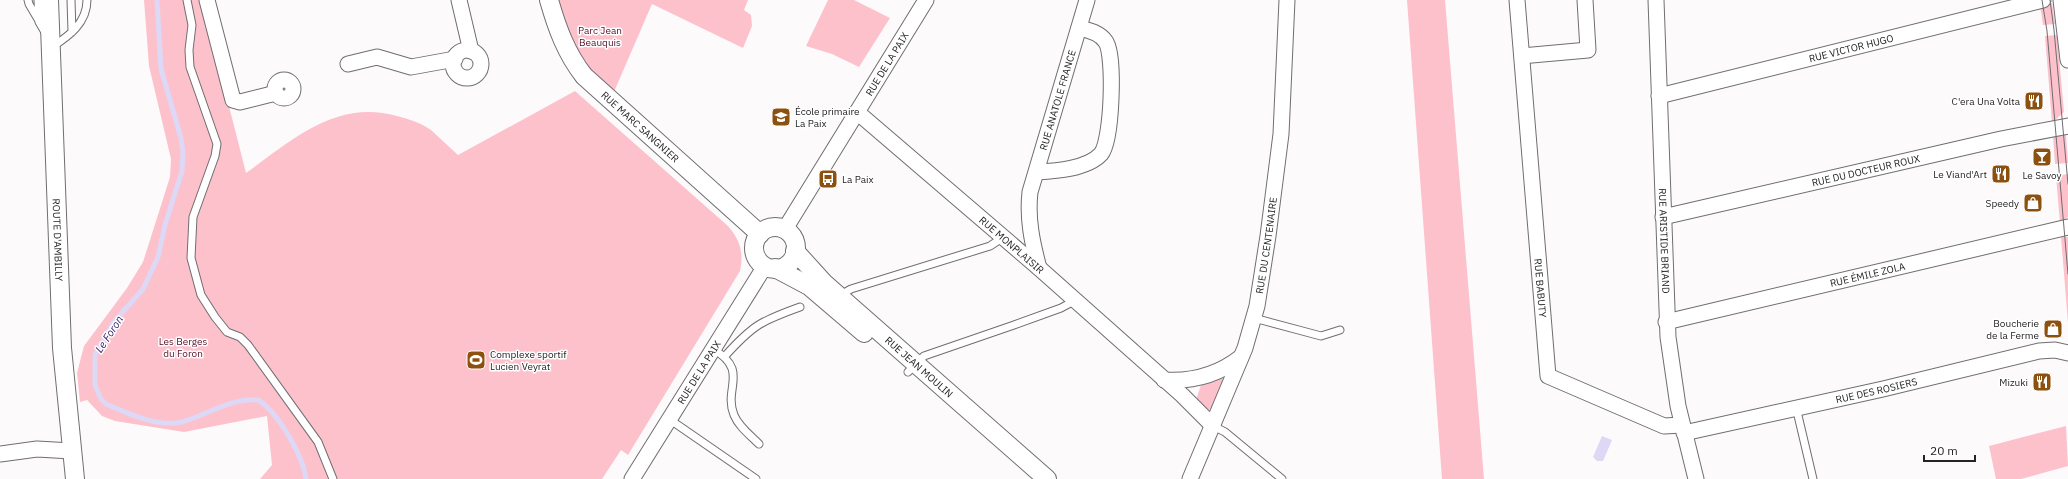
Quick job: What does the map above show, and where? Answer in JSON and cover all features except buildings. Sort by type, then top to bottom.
[{"type":"street","name":"ROUTE D'AMBILLY","points":[[49,0],[62,348],[75,479]]},
{"type":"street","points":[[207,0],[233,100],[240,102],[276,93]]},
{"type":"street","points":[[459,0],[471,51],[478,56],[481,61],[480,70],[473,76],[465,78],[459,75],[454,68],[455,59],[461,52],[471,51]]},
{"type":"street","name":"RUE MARC SANGNIER","points":[[549,0],[561,39],[571,58],[584,76],[760,234]]},
{"type":"street","name":"RUE DE LA PAIX","points":[[785,229],[925,0]]},
{"type":"street","name":"RUE ANATOLE FRANCE","points":[[1039,268],[1032,243],[1028,207],[1030,192],[1088,0]]},
{"type":"street","name":"RUE DU CENTENAIRE","points":[[1190,479],[1241,357],[1254,318],[1268,236],[1281,134],[1288,0]]},
{"type":"street","name":"RUE BABUTY","points":[[1518,0],[1548,376],[1664,426],[1683,429]]},
{"type":"street","points":[[1522,56],[1588,50],[1585,0]]},
{"type":"street","name":"RUE ARISTIDE BRIAND","points":[[1656,0],[1666,322],[1671,367],[1683,429],[1696,479]]},
{"type":"street","name":"RUE VICTOR HUGO","points":[[1659,96],[2043,0]]},
{"type":"street","points":[[2064,3],[2068,60]]},
{"type":"street","points":[[1037,172],[1062,171],[1089,162],[1102,153],[1106,142],[1110,86],[1109,51],[1103,39],[1091,31],[1079,28]]},
{"type":"street","points":[[348,64],[377,57],[411,67],[455,59]]},
{"type":"street","name":"RUE MONPLAISIR","points":[[857,112],[1002,238],[1039,268],[1213,426]]},
{"type":"street","name":"RUE DU DOCTEUR ROUX","points":[[1663,217],[2001,139],[2068,126]]},
{"type":"street","points":[[772,227],[785,229],[794,238],[796,251],[790,262],[783,267],[770,267],[757,258],[755,243],[760,234],[772,227]]},
{"type":"street","name":"RUE ÉMILE ZOLA","points":[[1666,322],[2068,227]]},
{"type":"street","name":"RUE JEAN MOULIN","points":[[796,251],[836,300],[912,368],[1028,479]]},
{"type":"street","name":"RUE DE LA PAIX","points":[[632,479],[670,419],[719,352],[770,267]]},
{"type":"street","name":"RUE JEAN MOULIN","points":[[770,267],[836,300]]},
{"type":"street","name":"RUE DES ROSIERS","points":[[1683,429],[1884,389],[2039,351],[2055,350],[2068,353]]},
{"type":"street","points":[[1164,380],[1180,380],[1205,376],[1228,367],[1241,357]]},
{"type":"street","name":"RUE JEAN MOULIN","points":[[912,368],[963,409],[1015,455],[1047,479]]},
{"type":"street","points":[[0,454],[37,449],[72,451]]},
{"type":"lane","points":[[28,0],[28,4],[50,44],[72,32],[85,14],[87,0]]},
{"type":"lane","points":[[38,0],[39,22]]},
{"type":"lane","points":[[71,0],[72,32]]},
{"type":"lane","points":[[187,0],[192,25],[189,50],[190,67],[217,144],[215,156],[193,217],[191,258],[199,290],[224,330],[240,338],[248,345],[318,442],[333,479]]},
{"type":"lane","points":[[836,300],[851,288],[990,246],[1002,238]]},
{"type":"lane","points":[[912,368],[924,356],[1062,308],[1074,301]]},
{"type":"lane","points":[[759,444],[740,425],[734,415],[732,401],[734,375],[719,352],[757,324],[800,306]]},
{"type":"lane","points":[[1254,318],[1321,336],[1340,330]]},
{"type":"lane","points":[[1796,407],[1813,479]]},
{"type":"lane","points":[[670,419],[756,479]]},
{"type":"lane","name":"RUE MONPLAISIR","points":[[1213,426],[1225,432],[1282,479]]},
{"type":"green space","name":"Complexe sportif Lucien Veyrat","points":[[144,0],[202,0],[246,173],[280,148],[316,126],[335,118],[354,113],[375,112],[397,116],[423,125],[431,130],[458,155],[575,91],[728,226],[736,236],[740,247],[742,258],[740,271],[628,455],[621,450],[602,479],[260,479],[272,465],[267,416],[184,432],[115,421],[102,416],[87,400],[80,402],[77,373],[84,346],[127,288],[143,262],[170,177],[171,159],[149,66]]},
{"type":"green space","name":"Parc Jean Beauquis","points":[[549,0],[748,0],[744,10],[751,15],[752,26],[743,48],[652,4],[610,101],[600,91]]},
{"type":"green space","points":[[828,0],[854,0],[890,18],[859,67],[832,54],[806,46]]},
{"type":"green space","points":[[1407,0],[1445,0],[1484,479],[1442,479]]},
{"type":"green space","points":[[2052,3],[2055,24],[2043,25],[2040,5]]},
{"type":"green space","points":[[2057,35],[2064,112],[2052,123],[2045,36]]},
{"type":"green space","points":[[2066,135],[2068,163],[2055,164],[2053,136]]},
{"type":"green space","points":[[2068,174],[2068,217],[2060,223],[2056,176]]},
{"type":"green space","points":[[2061,237],[2068,237],[2068,323]]},
{"type":"green space","points":[[1219,375],[1225,382],[1213,409],[1205,410],[1196,400],[1202,382]]},
{"type":"green space","points":[[2066,426],[2068,466],[2021,479],[1996,479],[1989,446]]},
{"type":"shaded area","points":[[1602,436],[1612,440],[1603,461],[1597,461],[1593,457]]},
{"type":"waterway","name":"Le Foron","points":[[157,0],[161,69],[181,138],[183,153],[182,171],[165,225],[158,257],[143,289],[113,323],[95,355],[95,385],[101,399],[106,404],[143,419],[163,423],[182,422],[228,404],[248,400],[258,400],[274,414],[288,435],[300,459],[306,479]]},
{"type":"tram line","points":[[2042,0],[2047,31],[2068,274]]},
{"type":"tram line","points":[[2050,0],[2068,184]]},
{"type":"place","name":"C'era Una Volta","points":[[2034,101]]},
{"type":"place","name":"École primaire La Paix","points":[[781,117]]},
{"type":"place","name":"Le Savoy","points":[[2042,157]]},
{"type":"place","name":"Le Viand'Art","points":[[2001,174]]},
{"type":"place","name":"La Paix","points":[[828,179]]},
{"type":"place","name":"Speedy","points":[[2033,203]]},
{"type":"place","name":"Boucherie de la Ferme","points":[[2053,329]]},
{"type":"place","name":"Complexe sportif Lucien Veyrat","points":[[476,360]]},
{"type":"place","name":"Mizuki","points":[[2042,382]]},
{"type":"park label","name":"Les Berges du Foron","points":[[183,346]]}]
